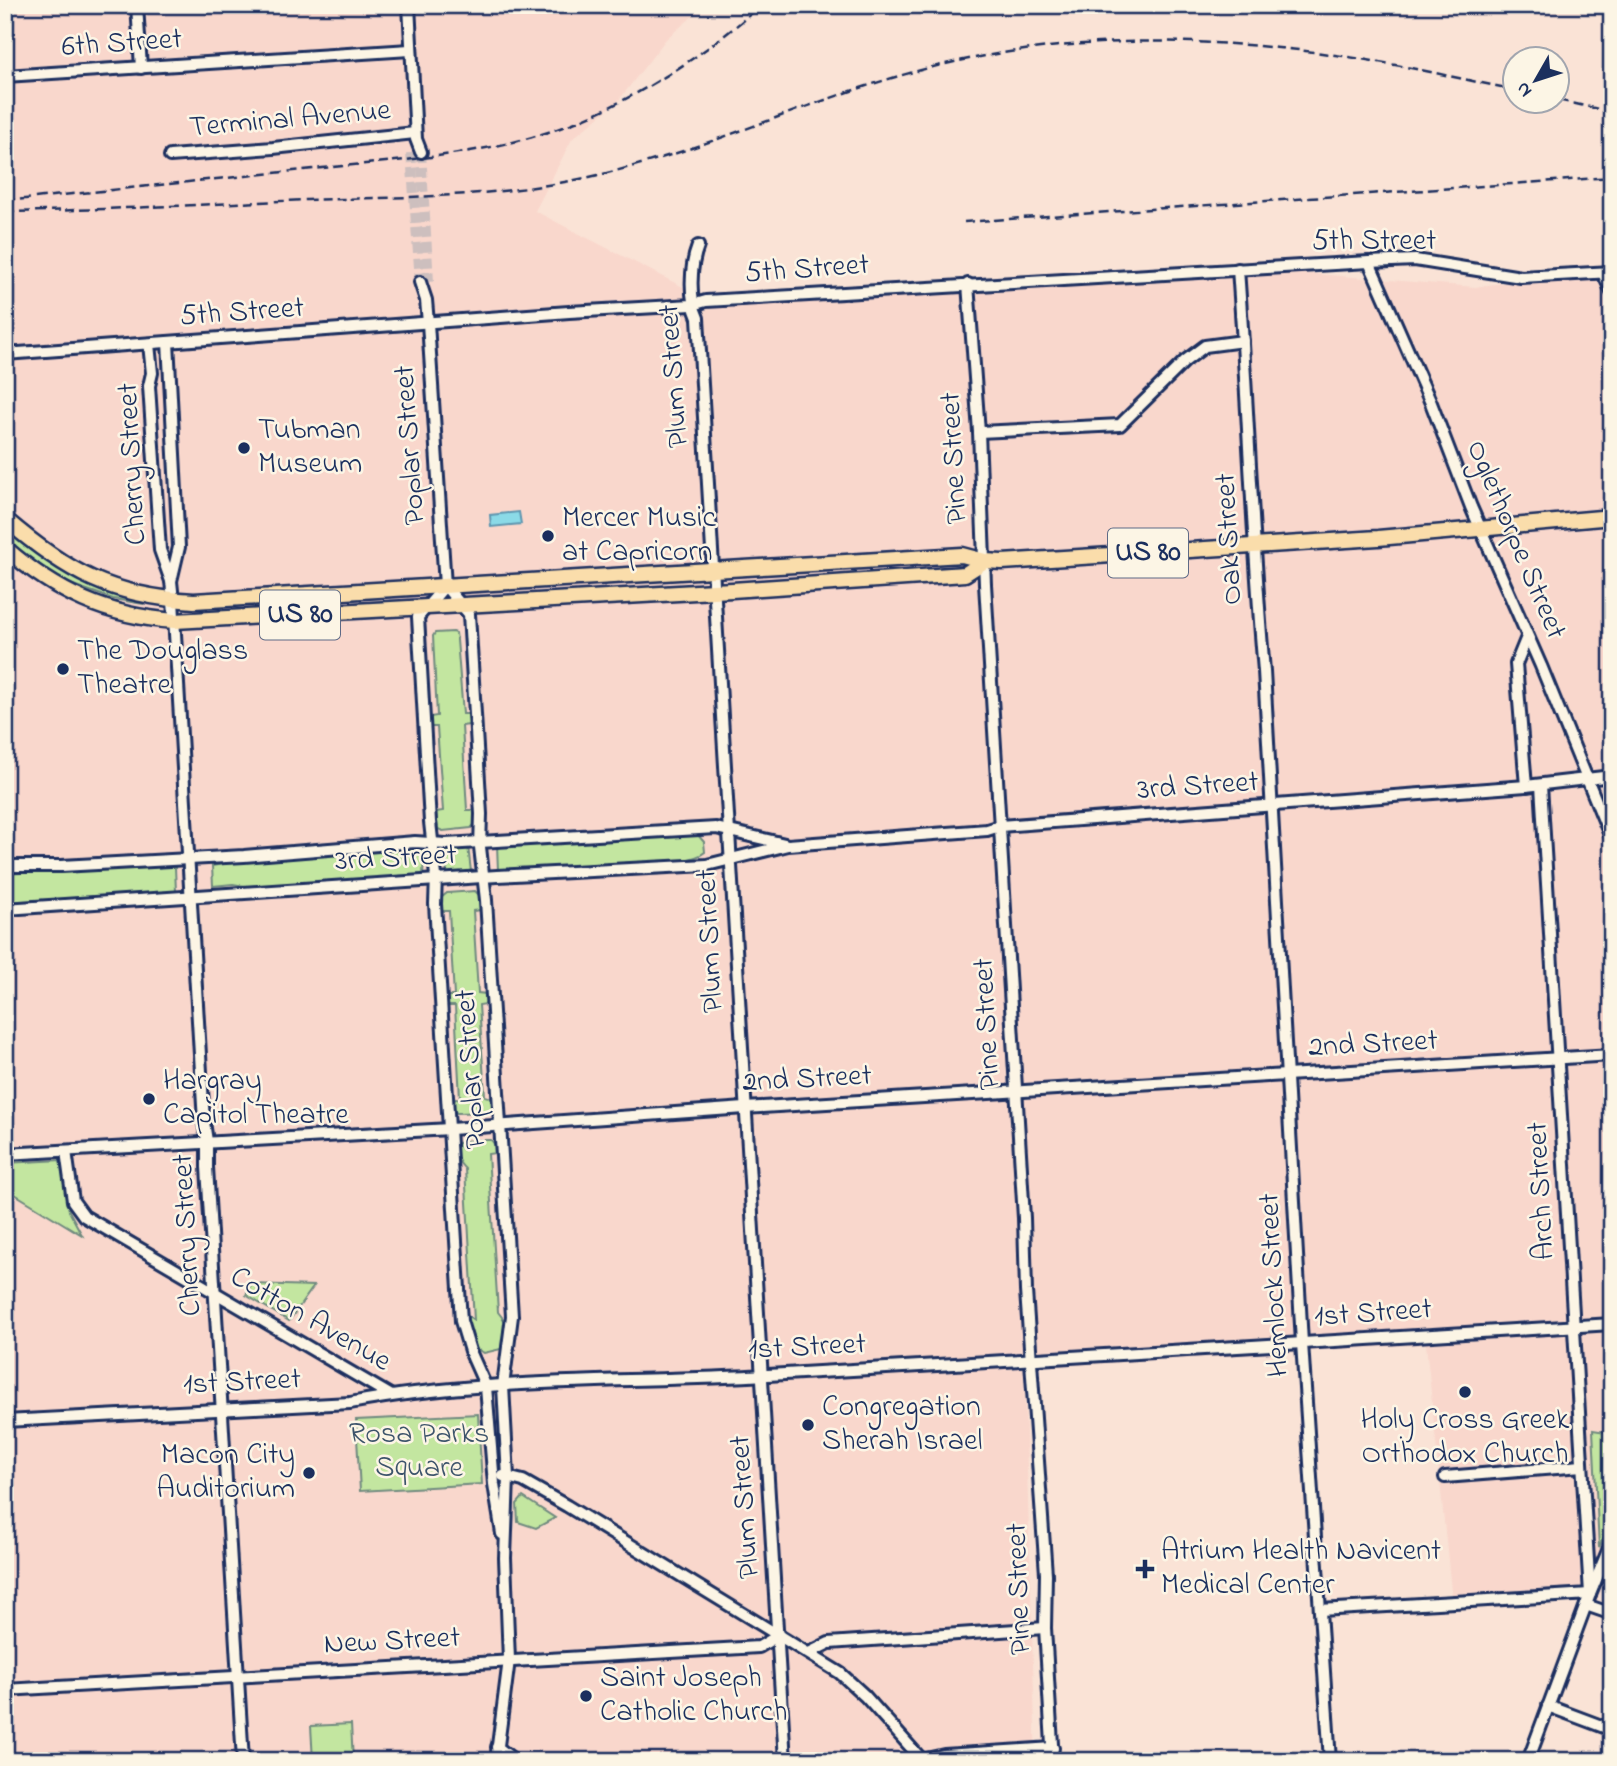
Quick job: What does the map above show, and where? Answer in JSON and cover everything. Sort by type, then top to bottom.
[{"type":"main road","name":"US 80","points":[[5,519],[49,555],[78,573],[116,589],[145,597],[198,601],[712,568],[962,555],[985,561],[1254,546],[1612,517]]},
{"type":"main road","name":"US 80","points":[[5,548],[60,589],[91,603],[131,616],[174,621],[965,574],[985,561]]},
{"type":"street","points":[[137,5],[141,68]]},
{"type":"street","points":[[409,5],[416,153]]},
{"type":"street","name":"6th Street","points":[[5,76],[410,50]]},
{"type":"street","name":"Terminal Avenue","points":[[170,156],[416,136]]},
{"type":"street","name":"Plum Street","points":[[698,246],[692,305],[698,318],[785,1761]]},
{"type":"street","name":"5th Street","points":[[5,354],[692,305],[706,301],[1368,262],[1415,260],[1521,277],[1608,273]]},
{"type":"street","name":"Oglethorpe Street","points":[[1368,262],[1431,403],[1480,529],[1612,840]]},
{"type":"street","name":"Oak Street","points":[[1238,269],[1272,807]]},
{"type":"street","points":[[1608,273],[1612,292]]},
{"type":"street","name":"Poplar Street","points":[[424,282],[444,586],[469,614],[481,814],[480,840],[512,1316],[503,1386],[508,1477],[505,1558],[509,1660],[496,1761]]},
{"type":"street","name":"Pine Street","points":[[968,284],[979,432],[1026,1291],[1033,1358],[1046,1574],[1045,1628],[1053,1761]]},
{"type":"street","points":[[979,432],[1120,425],[1185,361],[1205,346],[1243,341]]},
{"type":"street","name":"Cherry Street","points":[[168,342],[179,547],[171,580]]},
{"type":"street","name":"Cherry Street","points":[[149,344],[152,373],[149,386],[160,550],[171,580],[173,600],[204,1122],[208,1141],[207,1167],[243,1761]]},
{"type":"street","points":[[149,386],[159,379],[165,380],[170,386]]},
{"type":"street","name":"Poplar Street","points":[[444,586],[418,617],[436,882],[460,1321],[486,1387],[493,1475],[505,1558]]},
{"type":"street","points":[[410,588],[426,607]]},
{"type":"street","points":[[1526,786],[1516,663],[1527,637]]},
{"type":"street","name":"3rd Street","points":[[5,909],[143,898],[190,898],[308,888],[707,865],[788,845],[987,830],[1000,826],[1541,785],[1612,776]]},
{"type":"street","name":"Arch Street","points":[[1541,785],[1588,1600]]},
{"type":"street","name":"Hemlock Street","points":[[1272,807],[1302,1343],[1330,1761]]},
{"type":"street","name":"3rd Street","points":[[5,866],[61,866],[320,851],[415,842],[716,828],[788,845]]},
{"type":"street","name":"2nd Street","points":[[5,1154],[450,1129],[745,1108],[1612,1055]]},
{"type":"street","name":"Cotton Avenue","points":[[66,1151],[73,1201],[84,1216],[390,1395]]},
{"type":"street","name":"1st Street","points":[[5,1421],[350,1403],[390,1395],[486,1387],[762,1376],[1612,1324]]},
{"type":"street","points":[[1445,1477],[1582,1466]]},
{"type":"street","points":[[493,1475],[523,1481],[809,1653],[850,1681],[922,1760],[944,1755],[1053,1748]]},
{"type":"street","points":[[1528,1761],[1588,1600],[1607,1566],[1612,1541]]},
{"type":"street","points":[[1320,1610],[1588,1600],[1612,1614]]},
{"type":"street","points":[[809,1653],[829,1643],[1045,1628]]},
{"type":"street","name":"New Street","points":[[5,1690],[759,1647],[779,1635]]},
{"type":"street","points":[[1549,1706],[1612,1730]]},
{"type":"street","points":[[498,1747],[515,1761]]},
{"type":"shaded area","points":[[5,5],[706,5],[666,39],[619,100],[572,139],[535,211],[710,301],[1197,264],[1475,287],[1612,266],[1612,1561],[1597,1601],[1453,1610],[1426,1344],[1024,1368],[1036,1761],[5,1761]]},
{"type":"green space","points":[[5,527],[68,575],[144,604],[113,599],[56,579],[5,541]]},
{"type":"green space","points":[[435,633],[456,633],[457,640],[463,714],[469,714],[470,725],[462,726],[467,810],[474,810],[475,824],[471,828],[443,831],[438,829],[436,812],[443,811],[437,727],[430,727],[430,717],[437,716],[433,636]]},
{"type":"green space","points":[[697,834],[704,842],[705,852],[685,860],[596,869],[498,871],[497,844]]},
{"type":"green space","points":[[468,846],[471,872],[447,875],[445,848]]},
{"type":"green space","points":[[422,848],[423,877],[256,888],[233,884],[213,886],[212,866],[256,858]]},
{"type":"green space","points":[[173,864],[176,892],[5,902],[5,874]]},
{"type":"green space","points":[[475,891],[481,897],[481,910],[473,911],[478,993],[486,994],[486,1004],[479,1005],[485,1096],[492,1098],[493,1108],[491,1112],[457,1113],[454,1111],[453,1100],[460,1098],[455,1006],[447,1006],[447,996],[454,996],[449,911],[442,911],[441,898],[447,893]]},
{"type":"green space","points":[[491,1140],[495,1145],[495,1153],[488,1154],[498,1312],[505,1321],[501,1349],[484,1353],[476,1349],[467,1320],[468,1316],[474,1320],[465,1169],[456,1152],[457,1144],[462,1141]]},
{"type":"green space","points":[[62,1160],[69,1211],[82,1235],[5,1188],[5,1163]]},
{"type":"green space","points":[[251,1284],[314,1286],[289,1321],[246,1295]]},
{"type":"green space","name":"Rosa Parks Square","points":[[478,1414],[482,1484],[360,1491],[356,1420]]},
{"type":"green space","points":[[1593,1430],[1612,1433],[1612,1521],[1599,1548]]},
{"type":"green space","points":[[523,1497],[555,1518],[536,1528],[518,1522],[517,1504]]},
{"type":"green space","points":[[351,1724],[353,1761],[313,1761],[311,1726]]},
{"type":"water","points":[[519,512],[521,524],[491,527],[490,515]]},
{"type":"tunnel","points":[[421,152],[429,282]]},
{"type":"tunnel","points":[[411,153],[420,282]]},
{"type":"railway","points":[[5,201],[415,159],[508,143],[568,125],[620,102],[670,74],[761,5]]},
{"type":"railway","points":[[5,212],[441,196],[542,186],[623,169],[670,155],[902,75],[1003,53],[1057,46],[1164,42],[1272,47],[1379,62],[1502,87]]},
{"type":"railway","points":[[1572,103],[1612,112]]},
{"type":"railway","points":[[964,222],[1612,177]]},
{"type":"place","name":"Tubman Museum","points":[[244,448]]},
{"type":"place","name":"Mercer Music at Capricorn","points":[[548,536]]},
{"type":"place","name":"The Douglass Theatre","points":[[63,669]]},
{"type":"place","name":"Hargray Capitol Theatre","points":[[149,1099]]},
{"type":"place","name":"Holy Cross Greek Orthodox Church","points":[[1465,1392]]},
{"type":"place","name":"Congregation Sherah Israel","points":[[808,1425]]},
{"type":"place","name":"Macon City Auditorium","points":[[309,1473]]},
{"type":"place","name":"Atrium Health Navicent Medical Center","points":[[1145,1569]]},
{"type":"place","name":"Saint Joseph Catholic Church","points":[[586,1696]]}]
